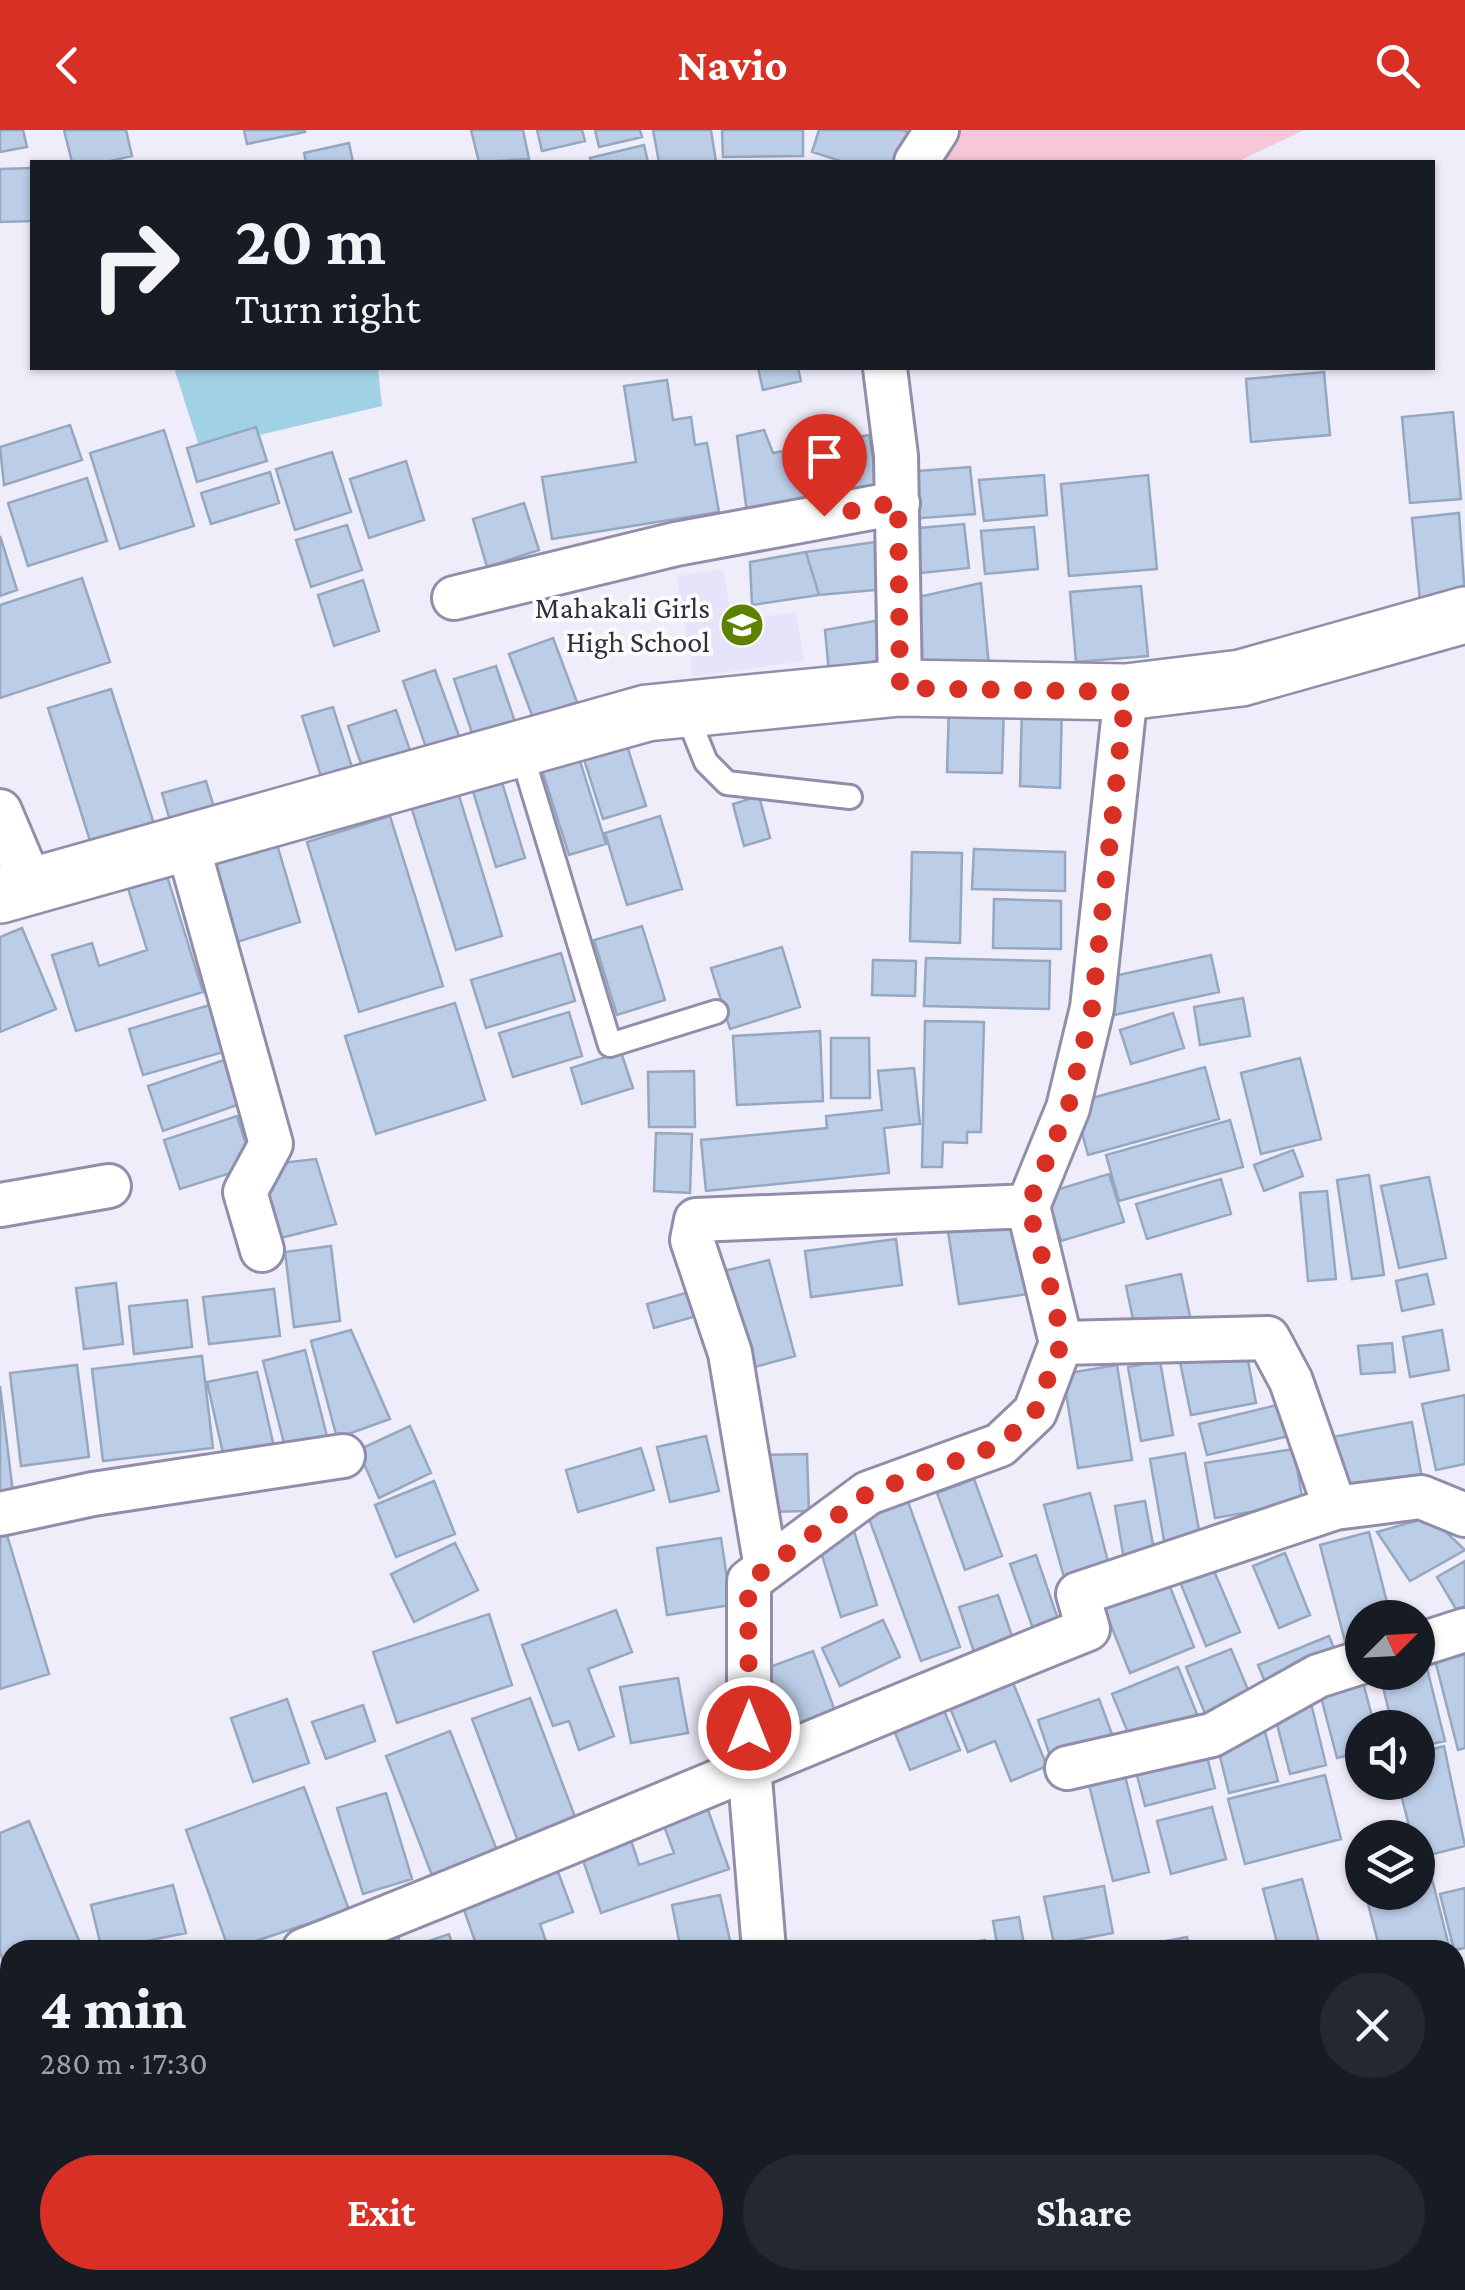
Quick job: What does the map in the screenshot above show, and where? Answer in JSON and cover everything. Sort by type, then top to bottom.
[{"type":"street","points":[[917,160],[937,130]]},
{"type":"street","points":[[885,370],[898,502],[900,688]]},
{"type":"street","points":[[454,598],[676,544],[898,502]]},
{"type":"street","points":[[0,811],[16,892],[647,714],[900,688],[1126,692],[1241,678],[1465,614]]},
{"type":"street","points":[[763,1940],[749,1765],[748,1582],[868,1493],[1000,1445],[1035,1412],[1061,1344],[1056,1307],[1028,1206],[1068,1108],[1092,1008],[1126,692]]},
{"type":"street","points":[[187,843],[272,1144],[245,1192],[262,1250]]},
{"type":"street","points":[[0,1205],[109,1186]]},
{"type":"street","points":[[766,1568],[730,1353],[692,1240],[696,1220],[1028,1206]]},
{"type":"street","points":[[1061,1344],[1268,1338],[1292,1381],[1335,1508]]},
{"type":"street","points":[[0,1514],[93,1494],[344,1456]]},
{"type":"street","points":[[330,1940],[509,1870],[749,1765],[1088,1629],[1078,1594],[1335,1508],[1420,1497],[1465,1515]]},
{"type":"street","points":[[1435,1640],[1465,1630]]},
{"type":"street","points":[[1066,1768],[1212,1735],[1318,1676],[1345,1667]]},
{"type":"lane","points":[[685,710],[706,762],[728,784],[850,797]]},
{"type":"lane","points":[[520,748],[610,1044],[716,1012]]},
{"type":"shaded area","points":[[954,130],[1304,130],[1241,160],[936,160]]},
{"type":"shaded area","points":[[175,370],[378,370],[382,406],[200,449]]},
{"type":"shaded area","name":"Mahakali Girls High School","points":[[723,569],[732,621],[796,612],[804,661],[693,677],[677,576]]},
{"type":"building","points":[[0,130],[23,130],[27,147],[0,152]]},
{"type":"building","points":[[64,130],[126,130],[132,156],[72,160]]},
{"type":"building","points":[[244,130],[305,130],[305,132],[247,144]]},
{"type":"building","points":[[471,130],[523,130],[529,159],[478,160]]},
{"type":"building","points":[[537,130],[582,130],[585,141],[542,151]]},
{"type":"building","points":[[595,130],[640,130],[642,137],[599,147]]},
{"type":"building","points":[[653,130],[711,130],[716,160],[659,160]]},
{"type":"building","points":[[722,130],[803,130],[803,156],[723,157]]},
{"type":"building","points":[[819,130],[908,132],[899,160],[838,160],[812,152]]},
{"type":"building","points":[[349,143],[353,160],[306,160],[304,153]]},
{"type":"building","points":[[644,145],[648,160],[590,160]]},
{"type":"building","points":[[30,168],[30,221],[0,222],[0,169]]},
{"type":"building","points":[[758,370],[798,370],[801,381],[763,390]]},
{"type":"building","points":[[1324,372],[1330,435],[1251,442],[1246,379]]},
{"type":"building","points":[[667,380],[673,420],[691,417],[695,445],[707,443],[719,512],[552,539],[542,477],[636,462],[624,386]]},
{"type":"building","points":[[1453,412],[1461,499],[1410,503],[1402,417]]},
{"type":"building","points":[[70,425],[82,460],[4,485],[0,447]]},
{"type":"building","points":[[256,427],[267,461],[197,482],[187,448]]},
{"type":"building","points":[[164,430],[194,526],[120,549],[90,453]]},
{"type":"building","points":[[764,430],[773,453],[869,435],[879,489],[747,513],[737,436]]},
{"type":"building","points":[[332,452],[351,512],[295,530],[276,469]]},
{"type":"building","points":[[406,461],[424,520],[369,538],[350,479]]},
{"type":"building","points":[[970,467],[975,514],[909,519],[905,472]]},
{"type":"building","points":[[270,472],[279,503],[211,524],[201,493]]},
{"type":"building","points":[[1044,475],[1047,515],[984,521],[979,480]]},
{"type":"building","points":[[1148,475],[1157,569],[1069,576],[1061,484]]},
{"type":"building","points":[[87,478],[107,541],[28,566],[8,503]]},
{"type":"building","points":[[524,503],[539,550],[487,567],[473,519]]},
{"type":"building","points":[[1459,513],[1465,597],[1420,601],[1412,518]]},
{"type":"building","points":[[964,524],[969,568],[912,574],[907,529]]},
{"type":"building","points":[[347,525],[362,570],[311,587],[296,540]]},
{"type":"building","points":[[1034,527],[1038,569],[985,574],[981,531]]},
{"type":"building","points":[[0,536],[17,590],[0,596]]},
{"type":"building","points":[[889,540],[886,589],[819,595],[806,552]]},
{"type":"building","points":[[806,552],[819,595],[752,605],[750,562]]},
{"type":"building","points":[[82,578],[110,662],[0,698],[0,605]]},
{"type":"building","points":[[363,580],[379,631],[334,646],[318,595]]},
{"type":"building","points":[[981,583],[989,666],[918,673],[914,598]]},
{"type":"building","points":[[1141,586],[1148,656],[1076,662],[1070,592]]},
{"type":"building","points":[[891,618],[891,657],[829,672],[825,630]]},
{"type":"building","points":[[553,638],[577,702],[533,718],[509,654]]},
{"type":"building","points":[[496,666],[516,725],[474,739],[454,679]]},
{"type":"building","points":[[435,670],[463,747],[430,759],[403,681]]},
{"type":"building","points":[[111,689],[154,824],[91,844],[48,708]]},
{"type":"building","points":[[949,705],[1004,706],[1002,773],[947,772]]},
{"type":"building","points":[[1022,706],[1062,706],[1060,788],[1020,786]]},
{"type":"building","points":[[333,707],[355,777],[324,786],[302,716]]},
{"type":"building","points":[[396,710],[416,768],[368,784],[348,726]]},
{"type":"building","points":[[625,739],[646,806],[603,819],[582,753]]},
{"type":"building","points":[[579,758],[606,844],[569,855],[542,770]]},
{"type":"building","points":[[501,779],[525,858],[496,867],[472,788]]},
{"type":"building","points":[[206,781],[215,811],[171,824],[162,793]]},
{"type":"building","points":[[457,789],[502,936],[456,950],[410,803]]},
{"type":"building","points":[[759,796],[770,838],[744,846],[733,804]]},
{"type":"building","points":[[390,816],[443,986],[359,1012],[307,842]]},
{"type":"building","points":[[660,816],[682,889],[627,905],[605,833]]},
{"type":"building","points":[[276,841],[300,922],[234,943],[209,862]]},
{"type":"building","points":[[974,849],[1065,852],[1065,891],[972,889]]},
{"type":"building","points":[[912,852],[962,853],[960,943],[910,941]]},
{"type":"building","points":[[163,863],[203,992],[76,1031],[52,955],[92,943],[99,966],[147,950],[124,875]]},
{"type":"building","points":[[994,899],[1061,901],[1061,949],[993,948]]},
{"type":"building","points":[[642,926],[665,1000],[617,1015],[594,940]]},
{"type":"building","points":[[22,928],[56,1009],[0,1032],[0,937]]},
{"type":"building","points":[[782,947],[800,1007],[730,1029],[711,968]]},
{"type":"building","points":[[561,953],[575,1001],[486,1028],[471,980]]},
{"type":"building","points":[[1211,955],[1219,992],[1114,1015],[1105,978]]},
{"type":"building","points":[[926,958],[1050,961],[1049,1009],[924,1006]]},
{"type":"building","points":[[873,960],[916,961],[915,996],[872,995]]},
{"type":"building","points":[[1243,998],[1250,1036],[1200,1045],[1194,1007]]},
{"type":"building","points":[[455,1003],[485,1100],[376,1134],[345,1036]]},
{"type":"building","points":[[213,1004],[227,1051],[143,1075],[129,1029]]},
{"type":"building","points":[[569,1012],[582,1056],[513,1077],[499,1033]]},
{"type":"building","points":[[1173,1013],[1184,1048],[1131,1064],[1120,1030]]},
{"type":"building","points":[[925,1021],[984,1022],[981,1132],[967,1132],[967,1143],[943,1142],[942,1167],[922,1167]]},
{"type":"building","points":[[820,1031],[823,1101],[737,1105],[733,1036]]},
{"type":"building","points":[[831,1038],[869,1038],[870,1098],[831,1098]]},
{"type":"building","points":[[621,1052],[633,1088],[582,1104],[571,1068]]},
{"type":"building","points":[[1300,1058],[1321,1139],[1261,1154],[1241,1073]]},
{"type":"building","points":[[224,1060],[240,1104],[163,1131],[148,1086]]},
{"type":"building","points":[[1205,1067],[1219,1119],[1088,1155],[1074,1103]]},
{"type":"building","points":[[914,1068],[920,1124],[884,1128],[889,1173],[706,1191],[701,1140],[827,1128],[826,1116],[882,1110],[878,1071]]},
{"type":"building","points":[[694,1071],[695,1127],[649,1127],[648,1072]]},
{"type":"building","points":[[237,1116],[253,1166],[180,1189],[164,1140]]},
{"type":"building","points":[[1230,1120],[1243,1167],[1119,1201],[1106,1155]]},
{"type":"building","points":[[656,1133],[692,1134],[690,1193],[654,1191]]},
{"type":"building","points":[[1293,1150],[1303,1176],[1264,1191],[1254,1165]]},
{"type":"building","points":[[316,1159],[336,1224],[269,1241],[258,1189],[272,1164]]},
{"type":"building","points":[[1109,1174],[1124,1222],[1061,1241],[1046,1193]]},
{"type":"building","points":[[1369,1175],[1384,1275],[1352,1279],[1337,1180]]},
{"type":"building","points":[[1429,1177],[1446,1258],[1399,1268],[1381,1186]]},
{"type":"building","points":[[1221,1179],[1231,1214],[1147,1239],[1136,1204]]},
{"type":"building","points":[[1327,1191],[1336,1279],[1308,1281],[1300,1193]]},
{"type":"building","points":[[1017,1220],[1028,1294],[959,1304],[948,1231]]},
{"type":"building","points":[[896,1239],[902,1285],[811,1297],[805,1251]]},
{"type":"building","points":[[331,1246],[340,1321],[294,1327],[285,1252]]},
{"type":"building","points":[[769,1260],[795,1356],[751,1368],[724,1271]]},
{"type":"building","points":[[1181,1274],[1191,1321],[1136,1333],[1126,1286]]},
{"type":"building","points":[[1427,1274],[1434,1304],[1402,1311],[1396,1281]]},
{"type":"building","points":[[116,1283],[123,1344],[84,1349],[76,1288]]},
{"type":"building","points":[[274,1289],[280,1336],[209,1344],[203,1297]]},
{"type":"building","points":[[689,1292],[697,1316],[654,1328],[647,1304]]},
{"type":"building","points":[[187,1300],[192,1347],[134,1354],[129,1306]]},
{"type":"building","points":[[351,1330],[390,1419],[337,1438],[311,1341]]},
{"type":"building","points":[[1442,1330],[1449,1370],[1410,1377],[1403,1337]]},
{"type":"building","points":[[1392,1343],[1395,1372],[1361,1374],[1358,1346]]},
{"type":"building","points":[[1245,1345],[1256,1403],[1191,1415],[1179,1357]]},
{"type":"building","points":[[305,1350],[327,1436],[285,1447],[263,1361]]},
{"type":"building","points":[[202,1356],[213,1448],[103,1461],[92,1369]]},
{"type":"building","points":[[1160,1361],[1173,1435],[1141,1441],[1128,1367]]},
{"type":"building","points":[[77,1365],[89,1457],[21,1466],[10,1373]]},
{"type":"building","points":[[1117,1365],[1132,1460],[1078,1468],[1063,1374]]},
{"type":"building","points":[[257,1372],[275,1451],[225,1462],[207,1382]]},
{"type":"building","points":[[0,1386],[13,1493],[0,1495]]},
{"type":"building","points":[[1465,1395],[1465,1464],[1436,1470],[1422,1404]]},
{"type":"building","points":[[1285,1403],[1293,1435],[1207,1455],[1199,1424]]},
{"type":"building","points":[[1412,1422],[1423,1484],[1344,1498],[1333,1437]]},
{"type":"building","points":[[410,1426],[431,1473],[379,1498],[358,1450]]},
{"type":"building","points":[[706,1436],[719,1491],[670,1502],[657,1447]]},
{"type":"building","points":[[641,1448],[654,1490],[578,1512],[566,1470]]},
{"type":"building","points":[[1294,1449],[1303,1503],[1215,1518],[1205,1463]]},
{"type":"building","points":[[1185,1453],[1203,1552],[1167,1558],[1150,1459]]},
{"type":"building","points":[[807,1454],[809,1511],[766,1512],[764,1455]]},
{"type":"building","points":[[974,1479],[1002,1556],[965,1570],[937,1493]]},
{"type":"building","points":[[434,1481],[455,1534],[396,1557],[375,1505]]},
{"type":"building","points":[[1090,1493],[1110,1569],[1065,1581],[1044,1505]]},
{"type":"building","points":[[907,1499],[960,1647],[921,1661],[867,1513]]},
{"type":"building","points":[[1145,1501],[1156,1561],[1125,1566],[1115,1506]]},
{"type":"building","points":[[1430,1517],[1465,1550],[1410,1581],[1377,1532]]},
{"type":"building","points":[[853,1528],[877,1605],[841,1617],[817,1539]]},
{"type":"building","points":[[6,1532],[49,1674],[0,1689],[0,1533]]},
{"type":"building","points":[[1369,1532],[1386,1600],[1345,1600],[1345,1641],[1320,1545]]},
{"type":"building","points":[[721,1538],[731,1605],[667,1615],[657,1548]]},
{"type":"building","points":[[455,1543],[478,1590],[414,1622],[391,1574]]},
{"type":"building","points":[[1285,1553],[1310,1615],[1279,1628],[1253,1566]]},
{"type":"building","points":[[1036,1555],[1061,1628],[1036,1637],[1010,1564]]},
{"type":"building","points":[[1209,1559],[1240,1632],[1206,1646],[1176,1572]]},
{"type":"building","points":[[1465,1561],[1465,1620],[1463,1621],[1437,1577]]},
{"type":"building","points":[[1166,1577],[1194,1647],[1130,1673],[1102,1603]]},
{"type":"building","points":[[998,1595],[1017,1651],[978,1664],[959,1607]]},
{"type":"building","points":[[616,1610],[632,1652],[588,1669],[614,1736],[579,1750],[569,1721],[553,1726],[522,1645]]},
{"type":"building","points":[[489,1614],[512,1685],[397,1723],[373,1652]]},
{"type":"building","points":[[883,1620],[900,1657],[840,1686],[822,1648]]},
{"type":"building","points":[[1329,1636],[1341,1665],[1270,1694],[1258,1665]]},
{"type":"building","points":[[1465,1643],[1465,1748],[1458,1750],[1435,1660],[1435,1651]]},
{"type":"building","points":[[1231,1649],[1256,1709],[1211,1728],[1186,1667]]},
{"type":"building","points":[[813,1651],[839,1722],[793,1739],[767,1668]]},
{"type":"building","points":[[1178,1667],[1201,1724],[1135,1750],[1112,1694]]},
{"type":"building","points":[[1345,1671],[1345,1690],[1365,1690],[1370,1710],[1345,1710],[1345,1756],[1337,1758],[1316,1678]]},
{"type":"building","points":[[1009,1673],[1047,1766],[1011,1781],[995,1741],[968,1752],[946,1698]]},
{"type":"building","points":[[678,1678],[688,1733],[631,1743],[620,1687]]},
{"type":"building","points":[[1384,1690],[1432,1690],[1445,1741],[1435,1743],[1435,1710],[1389,1710]]},
{"type":"building","points":[[530,1698],[580,1830],[522,1852],[472,1719]]},
{"type":"building","points":[[939,1698],[960,1750],[910,1770],[889,1718]]},
{"type":"building","points":[[287,1699],[309,1763],[253,1782],[231,1718]]},
{"type":"building","points":[[1099,1699],[1116,1745],[1054,1768],[1038,1720]]},
{"type":"building","points":[[1310,1699],[1326,1765],[1290,1774],[1273,1709]]},
{"type":"building","points":[[363,1705],[375,1741],[326,1759],[312,1722]]},
{"type":"building","points":[[1263,1724],[1278,1781],[1229,1793],[1215,1736]]},
{"type":"building","points":[[450,1731],[498,1853],[433,1878],[386,1756]]},
{"type":"building","points":[[1202,1737],[1215,1788],[1145,1806],[1132,1756]]},
{"type":"building","points":[[1444,1746],[1465,1846],[1435,1854],[1435,1820],[1408,1820],[1402,1800],[1435,1800],[1435,1748]]},
{"type":"building","points":[[1121,1760],[1149,1872],[1113,1881],[1085,1769]]},
{"type":"building","points":[[1325,1775],[1341,1839],[1245,1864],[1228,1799]]},
{"type":"building","points":[[304,1787],[349,1910],[259,1940],[225,1940],[186,1830]]},
{"type":"building","points":[[386,1793],[412,1879],[363,1894],[337,1808]]},
{"type":"building","points":[[704,1799],[729,1869],[601,1913],[582,1857],[631,1840],[639,1865],[674,1853],[660,1815]]},
{"type":"building","points":[[1212,1807],[1226,1859],[1171,1874],[1157,1821]]},
{"type":"building","points":[[29,1821],[79,1940],[0,1940],[0,1833]]},
{"type":"building","points":[[558,1872],[573,1912],[540,1924],[546,1940],[475,1940],[462,1904]]},
{"type":"building","points":[[1302,1879],[1318,1940],[1276,1940],[1263,1889]]},
{"type":"building","points":[[173,1885],[186,1933],[151,1940],[100,1940],[91,1905]]},
{"type":"building","points":[[1104,1886],[1113,1933],[1053,1940],[1044,1897]]},
{"type":"building","points":[[1465,1888],[1465,1940],[1452,1940],[1440,1894]]},
{"type":"building","points":[[1435,1891],[1447,1940],[1377,1940],[1370,1910],[1435,1910]]},
{"type":"building","points":[[720,1895],[730,1940],[679,1940],[672,1905]]},
{"type":"building","points":[[1019,1917],[1023,1940],[996,1940],[993,1921]]},
{"type":"place","name":"Mahakali Girls High School","points":[[742,625]]},
{"type":"route","points":[[749,1728],[748,1582],[868,1493],[1000,1445],[1035,1412],[1061,1344],[1056,1307],[1028,1206],[1068,1108],[1092,1008],[1126,692],[900,688],[898,502],[824,516]]}]
